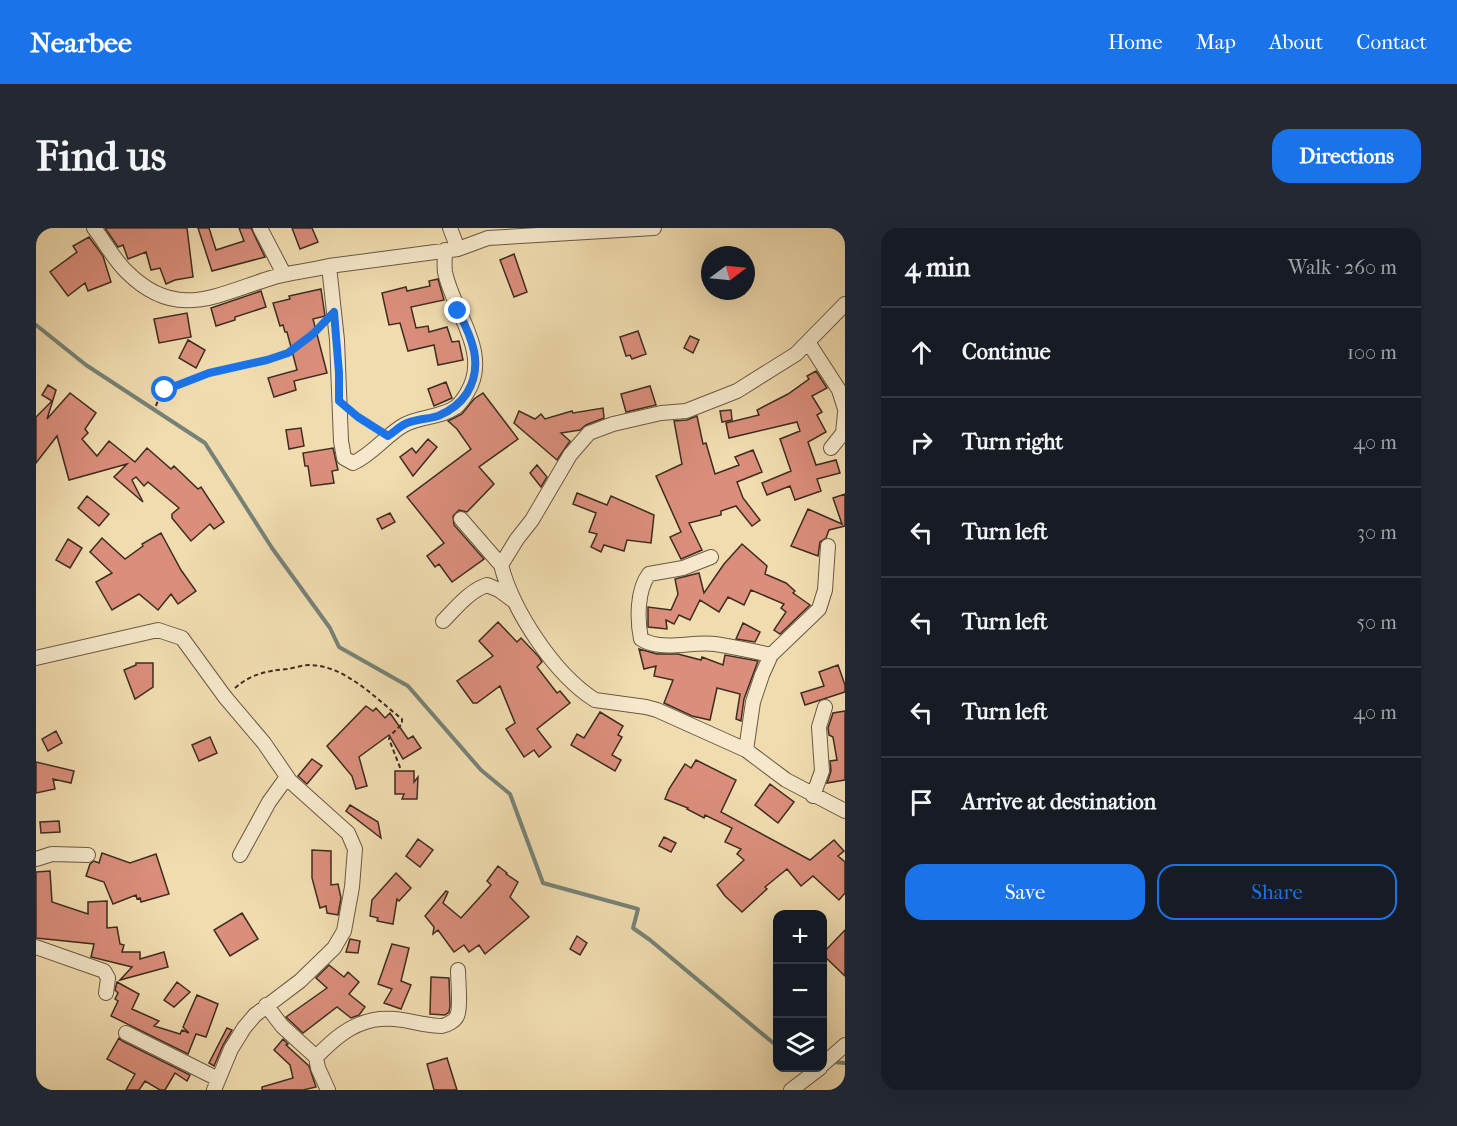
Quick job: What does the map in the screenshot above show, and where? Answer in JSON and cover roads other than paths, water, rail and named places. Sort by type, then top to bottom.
[{"type":"street","points":[[94,228],[126,271],[139,282],[169,300],[181,301],[209,298],[284,274],[452,250],[512,232],[654,228]]},
{"type":"street","points":[[260,228],[284,274]]},
{"type":"street","points":[[329,266],[339,373],[341,441],[345,460],[353,463],[405,424],[440,415],[457,406],[475,377],[475,353],[448,282],[444,263],[452,250],[450,228]]},
{"type":"street","points":[[501,565],[542,504],[570,455],[589,434],[613,424],[651,415],[686,411],[737,391],[796,354],[845,304]]},
{"type":"street","points":[[807,342],[839,390],[845,411],[843,433],[831,448]]},
{"type":"street","points":[[461,519],[501,565],[514,601],[542,645],[558,666],[589,696],[601,702],[657,710],[746,750],[786,780],[845,811]]},
{"type":"street","points":[[746,750],[753,702],[771,655],[819,609],[825,590],[828,546]]},
{"type":"street","points":[[711,557],[683,568],[649,574],[644,580],[638,616],[641,639],[647,643],[670,645],[713,644],[771,655]]},
{"type":"street","points":[[443,621],[478,588],[487,585],[499,590],[514,601]]},
{"type":"street","points":[[36,658],[158,630],[182,638],[225,697],[264,743],[287,777],[331,820],[348,833],[355,849],[352,887],[344,931],[334,948],[300,981],[266,1005],[244,1029],[231,1049],[216,1084],[126,1033]]},
{"type":"street","points":[[813,796],[822,771],[819,728],[825,707]]},
{"type":"street","points":[[240,855],[269,802],[287,777]]},
{"type":"street","points":[[36,859],[52,854],[88,855]]},
{"type":"street","points":[[36,947],[105,971],[108,978],[106,993]]},
{"type":"street","points":[[316,1057],[344,1032],[359,1024],[375,1020],[404,1019],[444,1026],[453,1022],[458,1015],[458,970]]},
{"type":"street","points":[[266,1005],[282,1026],[316,1057],[318,1068],[328,1090]]},
{"type":"street","points":[[827,1061],[845,1045]]},
{"type":"street","points":[[791,1090],[814,1072]]},
{"type":"waterway","points":[[36,325],[86,365],[205,443],[272,548],[330,628],[339,647],[408,686],[481,770],[510,794],[543,883],[638,909],[633,928],[773,1043]]},
{"type":"waterway","points":[[832,1062],[845,1063]]}]
